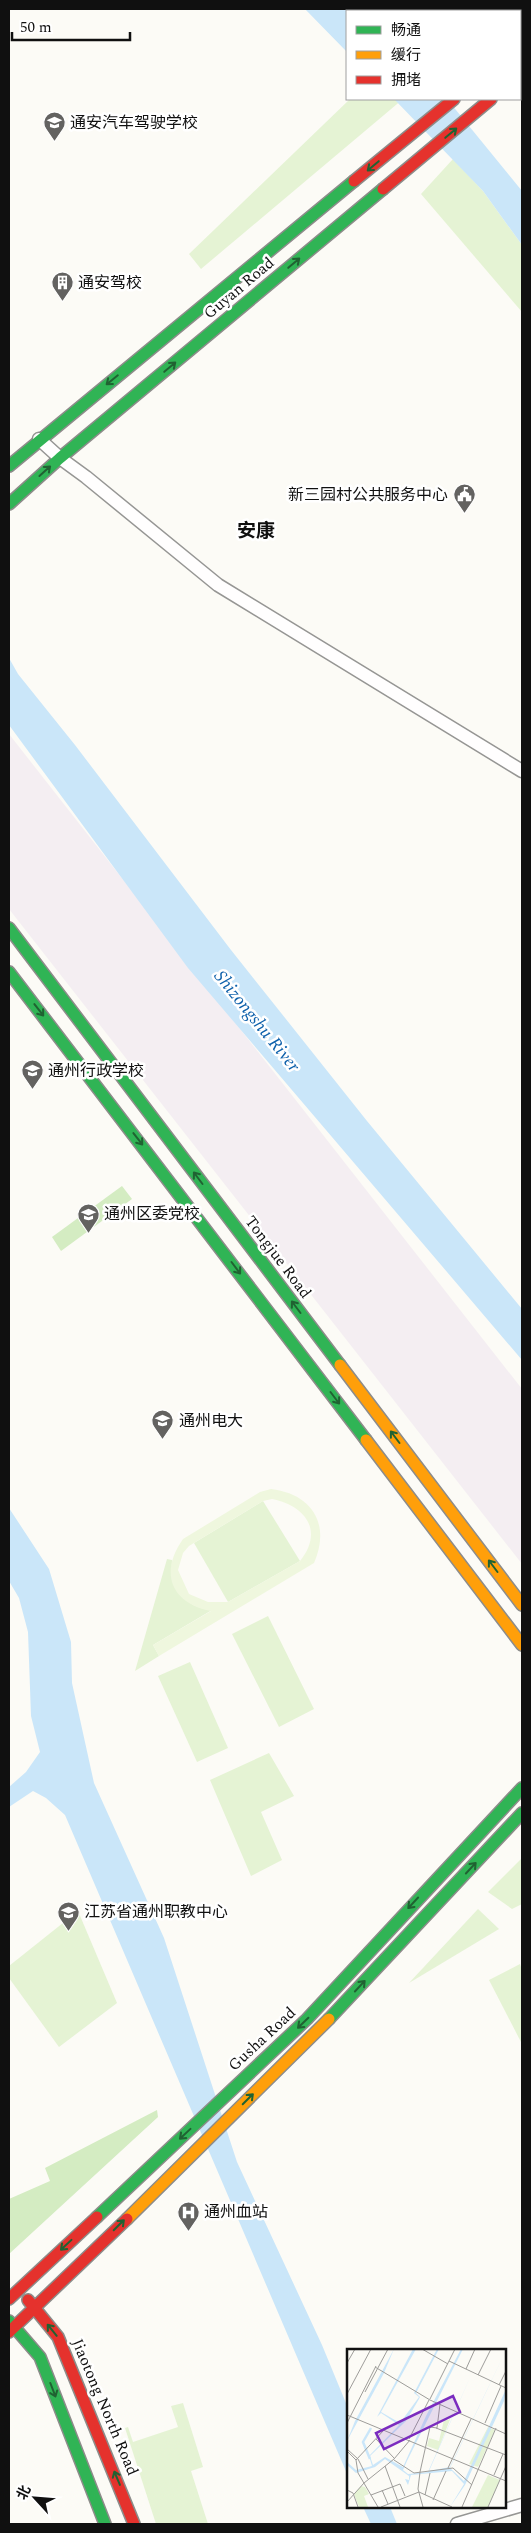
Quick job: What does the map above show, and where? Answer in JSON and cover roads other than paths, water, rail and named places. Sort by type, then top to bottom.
[{"type":"main road","name":"Guyan Road","points":[[9,466],[39,439],[453,100]]},
{"type":"main road","name":"Guyan Road","points":[[9,504],[60,458],[490,100]]},
{"type":"main road","name":"Tongjue Road","points":[[9,928],[522,1605]]},
{"type":"main road","points":[[9,972],[522,1645]]},
{"type":"main road","name":"Gusha Road","points":[[9,2299],[307,2019],[522,1788]]},
{"type":"main road","name":"Gusha Road","points":[[11,2326],[35,2309],[330,2018],[522,1813]]},
{"type":"main road","name":"Jiaotong North Road","points":[[19,2289],[58,2338],[134,2524]]},
{"type":"main road","points":[[11,2326],[40,2357],[105,2524]]},
{"type":"street","points":[[39,439],[218,585],[522,771]]},
{"type":"street","points":[[458,2524],[522,2505]]},
{"type":"water","points":[[305,9],[373,10],[346,10],[346,51]]},
{"type":"water","points":[[395,100],[448,100],[522,191],[522,245],[483,191]]},
{"type":"water","name":"Shizongshu River","points":[[9,658],[18,674],[75,745],[231,950],[367,1121],[522,1309],[522,1360],[188,968],[9,725]]},
{"type":"water","points":[[9,1508],[49,1569],[71,1642],[72,1683],[94,1783],[164,1938],[237,2162],[322,2345],[347,2406],[347,2474],[65,1815],[46,1798],[33,1791],[9,1807],[9,1787],[26,1772],[40,1752],[31,1716],[28,1632],[19,1598],[9,1581]]},
{"type":"water","points":[[363,2508],[390,2508],[397,2524],[371,2524]]},
{"type":"place","name":"通安汽车驾驶学校","points":[[54,142]]},
{"type":"place","name":"通安驾校","points":[[62,302]]},
{"type":"place","name":"新三园村公共服务中心","points":[[464,514]]},
{"type":"place","name":"通州行政学校","points":[[32,1090]]},
{"type":"place","name":"通州区委党校","points":[[88,1233]]},
{"type":"place","name":"通州电大","points":[[163,1440]]},
{"type":"place","name":"江苏省通州职教中心","points":[[68,1931]]},
{"type":"place","name":"通州血站","points":[[188,2231]]},
{"type":"district","name":"安康","points":[[256,531]]}]
